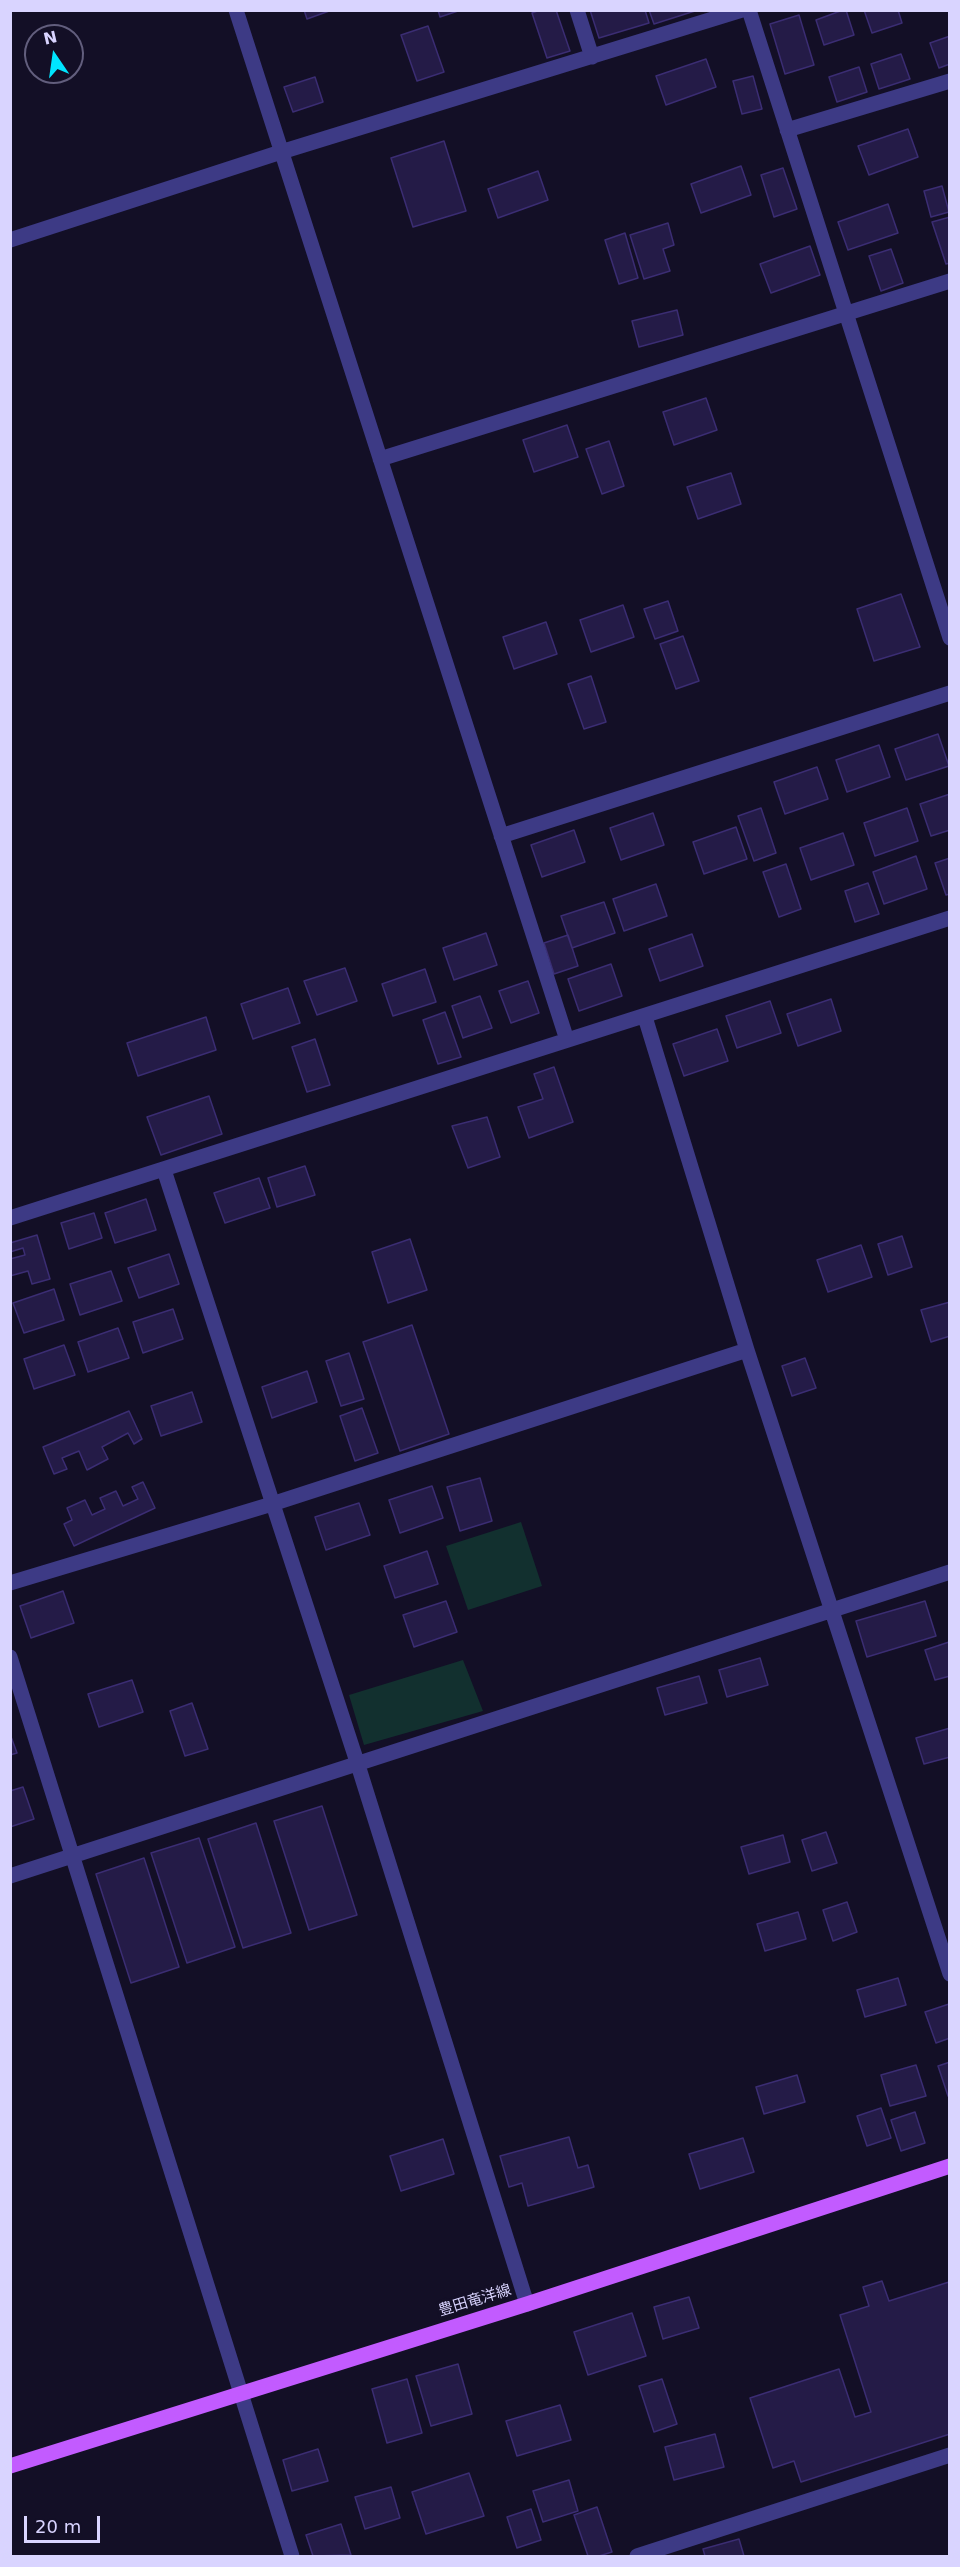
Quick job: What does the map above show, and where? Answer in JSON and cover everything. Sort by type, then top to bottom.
[{"type":"main road","name":"豊田竜洋線","points":[[10,2466],[527,2304],[950,2166]]},
{"type":"street","points":[[236,10],[567,1040]]},
{"type":"street","points":[[578,10],[592,57]]},
{"type":"street","points":[[10,240],[281,152],[742,10]]},
{"type":"street","points":[[749,10],[950,638]]},
{"type":"street","points":[[787,130],[950,81]]},
{"type":"street","points":[[380,459],[950,280]]},
{"type":"street","points":[[501,837],[950,693]]},
{"type":"street","points":[[10,1218],[950,918]]},
{"type":"street","points":[[645,1017],[747,1350],[950,1974]]},
{"type":"street","points":[[164,1170],[358,1765],[527,2304]]},
{"type":"street","points":[[10,1583],[272,1504],[747,1350]]},
{"type":"street","points":[[10,1876],[950,1572]]},
{"type":"street","points":[[10,1657],[74,1855],[292,2556]]},
{"type":"street","points":[[637,2556],[950,2456]]},
{"type":"green space","points":[[521,1522],[542,1586],[468,1610],[446,1546]]},
{"type":"green space","points":[[463,1660],[483,1711],[364,1745],[349,1695]]},
{"type":"building","points":[[304,10],[332,10],[307,19]]},
{"type":"building","points":[[438,10],[461,10],[440,17]]},
{"type":"building","points":[[540,10],[556,10],[570,51],[547,58],[532,13]]},
{"type":"building","points":[[590,10],[645,10],[649,23],[599,38]]},
{"type":"building","points":[[649,10],[698,10],[654,24]]},
{"type":"building","points":[[846,10],[854,35],[824,45],[816,20]]},
{"type":"building","points":[[864,10],[898,10],[902,23],[872,33]]},
{"type":"building","points":[[799,15],[814,65],[785,74],[770,24]]},
{"type":"building","points":[[428,26],[444,72],[417,81],[401,35]]},
{"type":"building","points":[[950,36],[950,64],[939,68],[930,43]]},
{"type":"building","points":[[901,54],[910,79],[879,89],[871,64]]},
{"type":"building","points":[[706,59],[716,87],[666,105],[656,76]]},
{"type":"building","points":[[859,67],[867,92],[837,102],[829,77]]},
{"type":"building","points":[[753,76],[762,109],[742,114],[733,81]]},
{"type":"building","points":[[315,77],[323,102],[293,112],[284,87]]},
{"type":"building","points":[[908,129],[918,157],[869,175],[858,146]]},
{"type":"building","points":[[444,141],[466,211],[413,227],[391,158]]},
{"type":"building","points":[[741,166],[751,195],[701,213],[691,184]]},
{"type":"building","points":[[783,168],[797,209],[774,217],[761,175]]},
{"type":"building","points":[[538,171],[548,200],[498,218],[488,189]]},
{"type":"building","points":[[942,186],[949,212],[931,217],[924,191]]},
{"type":"building","points":[[888,204],[898,233],[848,250],[838,222]]},
{"type":"building","points":[[950,217],[950,263],[946,264],[932,222]]},
{"type":"building","points":[[668,223],[674,245],[663,249],[670,271],[644,279],[630,235]]},
{"type":"building","points":[[625,233],[638,278],[619,284],[605,240]]},
{"type":"building","points":[[810,246],[820,275],[771,293],[760,264]]},
{"type":"building","points":[[891,249],[903,283],[881,291],[869,256]]},
{"type":"building","points":[[677,310],[683,335],[639,347],[632,321]]},
{"type":"building","points":[[706,398],[717,430],[674,445],[663,412]]},
{"type":"building","points":[[567,425],[578,457],[534,472],[523,440]]},
{"type":"building","points":[[609,441],[624,486],[602,494],[586,449]]},
{"type":"building","points":[[731,473],[741,504],[698,519],[687,487]]},
{"type":"building","points":[[901,594],[920,647],[874,661],[857,609]]},
{"type":"building","points":[[668,601],[678,631],[655,639],[644,609]]},
{"type":"building","points":[[623,605],[634,637],[591,652],[580,620]]},
{"type":"building","points":[[546,622],[557,654],[514,669],[503,637]]},
{"type":"building","points":[[683,636],[699,681],[676,689],[660,644]]},
{"type":"building","points":[[591,676],[606,722],[584,729],[568,684]]},
{"type":"building","points":[[938,734],[949,766],[906,780],[895,749]]},
{"type":"building","points":[[879,745],[890,777],[847,792],[836,760]]},
{"type":"building","points":[[817,767],[828,799],[785,814],[774,782]]},
{"type":"building","points":[[950,794],[950,830],[931,836],[920,804]]},
{"type":"building","points":[[761,808],[776,853],[754,861],[738,816]]},
{"type":"building","points":[[907,808],[918,841],[875,856],[864,823]]},
{"type":"building","points":[[653,813],[664,845],[621,860],[610,828]]},
{"type":"building","points":[[736,827],[747,859],[704,874],[693,842]]},
{"type":"building","points":[[574,830],[585,862],[542,877],[531,845]]},
{"type":"building","points":[[843,833],[854,865],[811,880],[800,848]]},
{"type":"building","points":[[916,856],[927,889],[884,904],[873,872]]},
{"type":"building","points":[[950,858],[950,894],[946,895],[935,863]]},
{"type":"building","points":[[786,864],[801,909],[779,917],[763,872]]},
{"type":"building","points":[[868,883],[879,914],[855,922],[845,891]]},
{"type":"building","points":[[656,884],[667,916],[624,931],[613,899]]},
{"type":"building","points":[[604,902],[615,933],[572,948],[561,916]]},
{"type":"building","points":[[486,933],[497,965],[454,980],[443,948]]},
{"type":"building","points":[[692,934],[703,966],[660,981],[649,949]]},
{"type":"building","points":[[568,935],[578,966],[554,974],[544,943]]},
{"type":"building","points":[[611,964],[622,996],[579,1011],[568,979]]},
{"type":"building","points":[[345,968],[357,1001],[317,1015],[304,981]]},
{"type":"building","points":[[425,969],[436,1002],[393,1016],[382,984]]},
{"type":"building","points":[[528,981],[539,1013],[511,1023],[499,991]]},
{"type":"building","points":[[288,988],[300,1023],[253,1039],[241,1004]]},
{"type":"building","points":[[480,996],[492,1028],[463,1038],[452,1006]]},
{"type":"building","points":[[831,999],[841,1031],[798,1046],[787,1014]]},
{"type":"building","points":[[770,1001],[781,1033],[737,1048],[726,1016]]},
{"type":"building","points":[[445,1012],[461,1057],[438,1064],[423,1020]]},
{"type":"building","points":[[206,1017],[216,1050],[138,1076],[127,1043]]},
{"type":"building","points":[[717,1029],[728,1061],[684,1076],[673,1044]]},
{"type":"building","points":[[315,1039],[330,1085],[307,1092],[292,1047]]},
{"type":"building","points":[[554,1067],[573,1122],[529,1138],[518,1107],[543,1099],[534,1074]]},
{"type":"building","points":[[209,1096],[222,1134],[161,1155],[147,1117]]},
{"type":"building","points":[[487,1117],[500,1157],[468,1168],[452,1126]]},
{"type":"building","points":[[305,1166],[315,1195],[277,1207],[268,1178]]},
{"type":"building","points":[[259,1178],[270,1208],[225,1223],[214,1193]]},
{"type":"building","points":[[146,1199],[156,1230],[115,1243],[105,1213]]},
{"type":"building","points":[[94,1213],[102,1238],[69,1249],[61,1223]]},
{"type":"building","points":[[37,1235],[50,1279],[32,1284],[28,1271],[10,1276],[10,1259],[25,1255],[23,1248],[10,1252],[10,1243]]},
{"type":"building","points":[[902,1236],[912,1267],[888,1275],[878,1244]]},
{"type":"building","points":[[410,1239],[427,1290],[388,1303],[372,1252]]},
{"type":"building","points":[[861,1245],[872,1277],[828,1292],[817,1260]]},
{"type":"building","points":[[169,1254],[179,1284],[139,1298],[128,1268]]},
{"type":"building","points":[[111,1271],[122,1301],[80,1315],[70,1284]]},
{"type":"building","points":[[54,1289],[64,1320],[24,1333],[13,1303]]},
{"type":"building","points":[[950,1302],[950,1336],[931,1342],[921,1310]]},
{"type":"building","points":[[173,1309],[183,1339],[143,1353],[133,1322]]},
{"type":"building","points":[[412,1325],[449,1434],[400,1451],[363,1342]]},
{"type":"building","points":[[118,1328],[129,1358],[88,1372],[78,1342]]},
{"type":"building","points":[[64,1345],[75,1375],[34,1389],[24,1359]]},
{"type":"building","points":[[349,1353],[364,1399],[341,1406],[326,1361]]},
{"type":"building","points":[[805,1358],[816,1388],[792,1396],[782,1366]]},
{"type":"building","points":[[307,1371],[317,1402],[272,1418],[262,1387]]},
{"type":"building","points":[[192,1392],[202,1422],[161,1436],[151,1406]]},
{"type":"building","points":[[362,1408],[378,1453],[355,1461],[340,1416]]},
{"type":"building","points":[[129,1411],[142,1439],[134,1444],[128,1433],[102,1447],[108,1459],[87,1470],[79,1451],[62,1458],[67,1469],[54,1474],[43,1447]]},
{"type":"building","points":[[480,1478],[492,1521],[460,1531],[447,1487]]},
{"type":"building","points":[[143,1482],[155,1508],[74,1546],[64,1524],[72,1520],[67,1508],[85,1500],[92,1515],[105,1509],[100,1498],[116,1491],[123,1506],[138,1499],[132,1487]]},
{"type":"building","points":[[432,1486],[443,1518],[400,1533],[389,1500]]},
{"type":"building","points":[[359,1503],[370,1535],[326,1550],[315,1517]]},
{"type":"building","points":[[427,1551],[438,1584],[395,1598],[384,1566]]},
{"type":"building","points":[[63,1591],[74,1623],[31,1638],[20,1606]]},
{"type":"building","points":[[446,1601],[457,1632],[414,1647],[403,1615]]},
{"type":"building","points":[[925,1601],[936,1636],[867,1657],[856,1621]]},
{"type":"building","points":[[949,1642],[950,1676],[935,1680],[925,1650]]},
{"type":"building","points":[[760,1658],[768,1685],[727,1697],[719,1670]]},
{"type":"building","points":[[699,1676],[707,1703],[665,1715],[657,1688]]},
{"type":"building","points":[[132,1680],[143,1712],[99,1727],[88,1694]]},
{"type":"building","points":[[192,1703],[208,1749],[185,1756],[170,1711]]},
{"type":"building","points":[[950,1728],[950,1757],[924,1764],[916,1738]]},
{"type":"building","points":[[10,1734],[17,1753],[10,1755]]},
{"type":"building","points":[[23,1787],[34,1819],[10,1827],[10,1791]]},
{"type":"building","points":[[322,1806],[357,1915],[309,1930],[274,1821]]},
{"type":"building","points":[[256,1823],[291,1933],[243,1948],[208,1839]]},
{"type":"building","points":[[826,1832],[837,1863],[812,1871],[802,1840]]},
{"type":"building","points":[[783,1835],[790,1862],[749,1874],[741,1847]]},
{"type":"building","points":[[199,1838],[235,1947],[187,1963],[151,1853]]},
{"type":"building","points":[[144,1858],[179,1967],[131,1983],[96,1874]]},
{"type":"building","points":[[847,1902],[857,1932],[833,1941],[823,1910]]},
{"type":"building","points":[[798,1912],[806,1939],[765,1951],[757,1924]]},
{"type":"building","points":[[898,1978],[906,2005],[865,2017],[857,1990]]},
{"type":"building","points":[[949,2004],[950,2038],[936,2043],[925,2012]]},
{"type":"building","points":[[950,2062],[950,2096],[948,2096],[938,2066]]},
{"type":"building","points":[[916,2065],[926,2096],[890,2106],[881,2075]]},
{"type":"building","points":[[797,2075],[805,2102],[764,2114],[756,2087]]},
{"type":"building","points":[[881,2108],[891,2138],[867,2146],[857,2116]]},
{"type":"building","points":[[915,2112],[925,2143],[901,2151],[891,2120]]},
{"type":"building","points":[[569,2137],[578,2168],[588,2165],[594,2187],[528,2206],[522,2183],[509,2187],[500,2156]]},
{"type":"building","points":[[743,2138],[754,2172],[700,2189],[689,2154]]},
{"type":"building","points":[[443,2139],[454,2174],[401,2191],[390,2156]]},
{"type":"building","points":[[882,2281],[889,2301],[949,2282],[950,2434],[801,2482],[794,2461],[773,2468],[750,2398],[839,2369],[855,2417],[871,2412],[840,2315],[869,2306],[863,2287]]},
{"type":"building","points":[[689,2297],[699,2328],[663,2339],[654,2307]]},
{"type":"building","points":[[632,2313],[646,2356],[588,2375],[574,2332]]},
{"type":"building","points":[[458,2364],[472,2414],[431,2426],[416,2376]]},
{"type":"building","points":[[407,2379],[422,2433],[387,2443],[372,2389]]},
{"type":"building","points":[[662,2379],[677,2424],[654,2432],[639,2386]]},
{"type":"building","points":[[560,2405],[571,2440],[517,2456],[506,2421]]},
{"type":"building","points":[[715,2434],[724,2467],[674,2480],[665,2447]]},
{"type":"building","points":[[318,2449],[328,2481],[292,2491],[283,2460]]},
{"type":"building","points":[[469,2473],[484,2516],[426,2534],[412,2492]]},
{"type":"building","points":[[569,2480],[578,2511],[543,2522],[533,2491]]},
{"type":"building","points":[[391,2487],[400,2518],[365,2529],[355,2497]]},
{"type":"building","points":[[597,2507],[612,2552],[599,2556],[588,2556],[574,2515]]},
{"type":"building","points":[[531,2509],[541,2540],[517,2548],[507,2517]]},
{"type":"building","points":[[341,2524],[351,2555],[313,2556],[306,2535]]},
{"type":"building","points":[[739,2539],[744,2556],[705,2556],[703,2549]]}]
